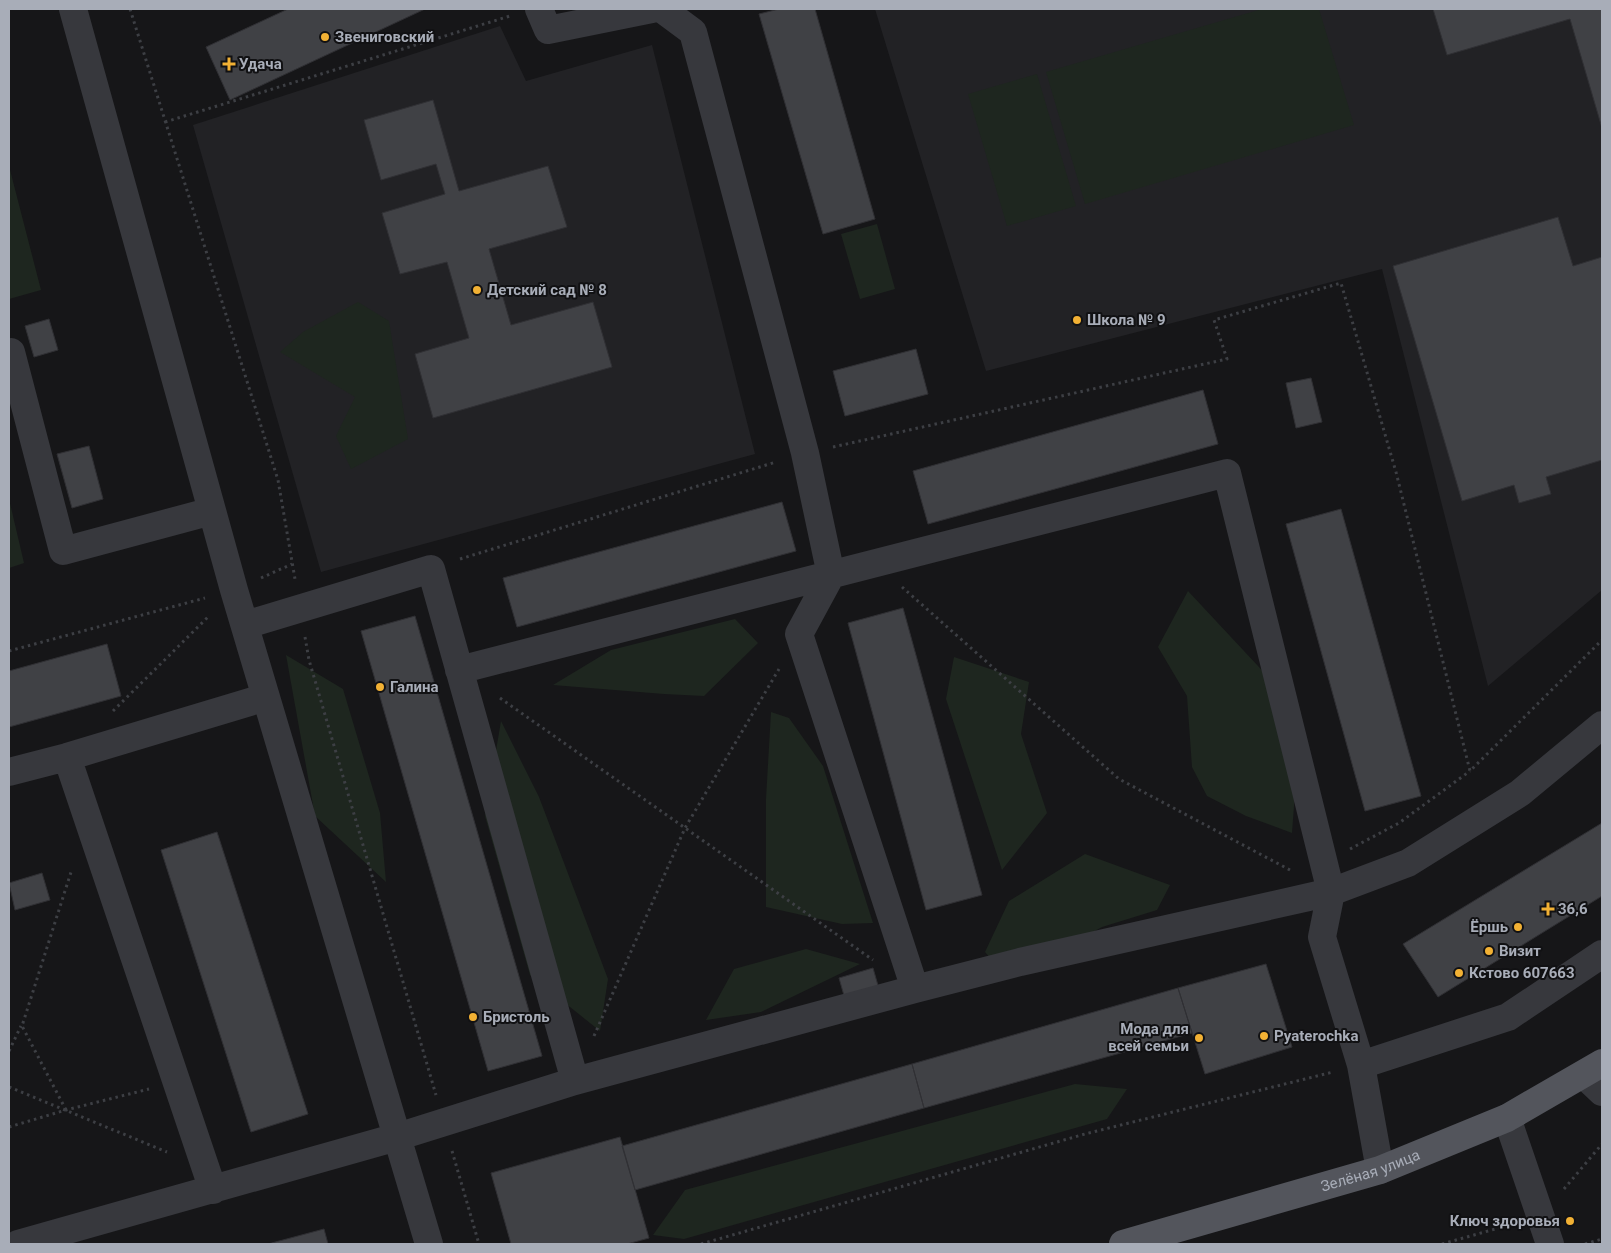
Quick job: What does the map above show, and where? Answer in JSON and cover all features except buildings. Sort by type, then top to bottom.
[{"type":"main road","name":"Зелёная улица","points":[[1124,1244],[1380,1170],[1507,1118],[1596,1076]]},
{"type":"street","points":[[73,9],[234,590],[428,1244]]},
{"type":"street","points":[[527,12],[548,30],[652,9]]},
{"type":"street","points":[[662,9],[693,32],[805,453],[831,575],[799,634],[914,989]]},
{"type":"street","points":[[10,352],[63,551],[212,511]]},
{"type":"street","points":[[459,670],[1227,473],[1331,892],[1322,937],[1361,1066],[1380,1170]]},
{"type":"street","points":[[245,625],[431,568],[575,1081]]},
{"type":"street","points":[[9,772],[67,757],[266,697]]},
{"type":"street","points":[[18,1244],[209,1178],[397,1138],[575,1081],[914,989],[1020,962],[1331,892],[1408,863],[1520,793],[1602,725]]},
{"type":"street","points":[[67,757],[209,1178]]},
{"type":"street","points":[[1361,1066],[1508,1017],[1602,954]]},
{"type":"street","points":[[1507,1118],[1550,1244]]},
{"type":"path","points":[[165,122],[527,12]]},
{"type":"path","points":[[431,568],[805,453],[1227,359],[1214,320],[1341,283],[1396,472],[1470,771]]},
{"type":"path","points":[[875,563],[1119,779],[1331,892],[1347,851],[1400,823],[1470,771],[1602,640]]},
{"type":"path","points":[[9,651],[234,590],[292,564]]},
{"type":"path","points":[[109,715],[234,590]]},
{"type":"path","points":[[575,1081],[685,828],[799,634]]},
{"type":"path","points":[[500,698],[875,962]]},
{"type":"path","points":[[9,1051],[22,1026],[73,866]]},
{"type":"path","points":[[22,1026],[66,1110]]},
{"type":"path","points":[[701,1244],[1085,1134],[1361,1066]]},
{"type":"path","points":[[9,1127],[66,1110],[176,1082]]},
{"type":"path","points":[[9,1087],[66,1110],[209,1178]]},
{"type":"path","points":[[1585,1244],[1602,1239]]},
{"type":"shaded area","name":"Школа № 9","points":[[875,9],[1602,9],[1602,590],[1488,686],[1382,269],[986,371]]},
{"type":"shaded area","points":[[1262,9],[1319,9],[1354,125],[1085,204],[1046,72]]},
{"type":"shaded area","name":"Детский сад № 8","points":[[500,26],[526,81],[652,45],[755,454],[321,572],[193,125]]},
{"type":"shaded area","points":[[1037,74],[1076,206],[1007,226],[968,94]]},
{"type":"shaded area","points":[[9,166],[41,290],[9,299]]},
{"type":"shaded area","points":[[877,224],[895,289],[860,299],[841,234]]},
{"type":"shaded area","points":[[358,302],[389,321],[408,439],[351,469],[336,436],[355,397],[280,352],[303,332]]},
{"type":"shaded area","points":[[9,499],[24,563],[9,568]]},
{"type":"shaded area","points":[[1188,591],[1301,712],[1292,833],[1246,816],[1207,796],[1192,767],[1187,696],[1158,647]]},
{"type":"shaded area","points":[[735,619],[758,643],[704,696],[553,685],[611,650]]},
{"type":"shaded area","points":[[286,655],[343,689],[380,813],[386,882],[315,816]]},
{"type":"shaded area","points":[[954,657],[1029,682],[1021,734],[1047,813],[1002,870],[946,699]]},
{"type":"shaded area","points":[[771,712],[789,718],[823,766],[873,923],[842,924],[766,907],[766,799]]},
{"type":"shaded area","points":[[501,721],[539,797],[608,979],[600,1031],[530,975],[485,816]]},
{"type":"shaded area","points":[[1085,854],[1170,885],[1157,910],[1102,927],[1008,978],[985,952],[1009,901]]},
{"type":"shaded area","points":[[806,949],[860,964],[761,1012],[706,1020],[734,969]]},
{"type":"shaded area","points":[[1075,1084],[1127,1089],[1107,1119],[684,1239],[653,1235],[685,1190]]},
{"type":"place","name":"Звениговский","points":[[325,37]]},
{"type":"place","name":"Удача","points":[[229,64]]},
{"type":"place","name":"Детский сад № 8","points":[[477,290]]},
{"type":"place","name":"Школа № 9","points":[[1077,320]]},
{"type":"place","name":"Галина","points":[[380,687]]},
{"type":"place","name":"36,6","points":[[1548,909]]},
{"type":"place","name":"Ёршь","points":[[1518,927]]},
{"type":"place","name":"Визит","points":[[1489,951]]},
{"type":"place","name":"Кстово 607663","points":[[1459,973]]},
{"type":"place","name":"Бристоль","points":[[473,1017]]},
{"type":"place","name":"Pyaterochka","points":[[1264,1036]]},
{"type":"place","name":"Мода для всей семьи","points":[[1199,1038]]},
{"type":"place","name":"Ключ здоровья","points":[[1570,1221]]}]
